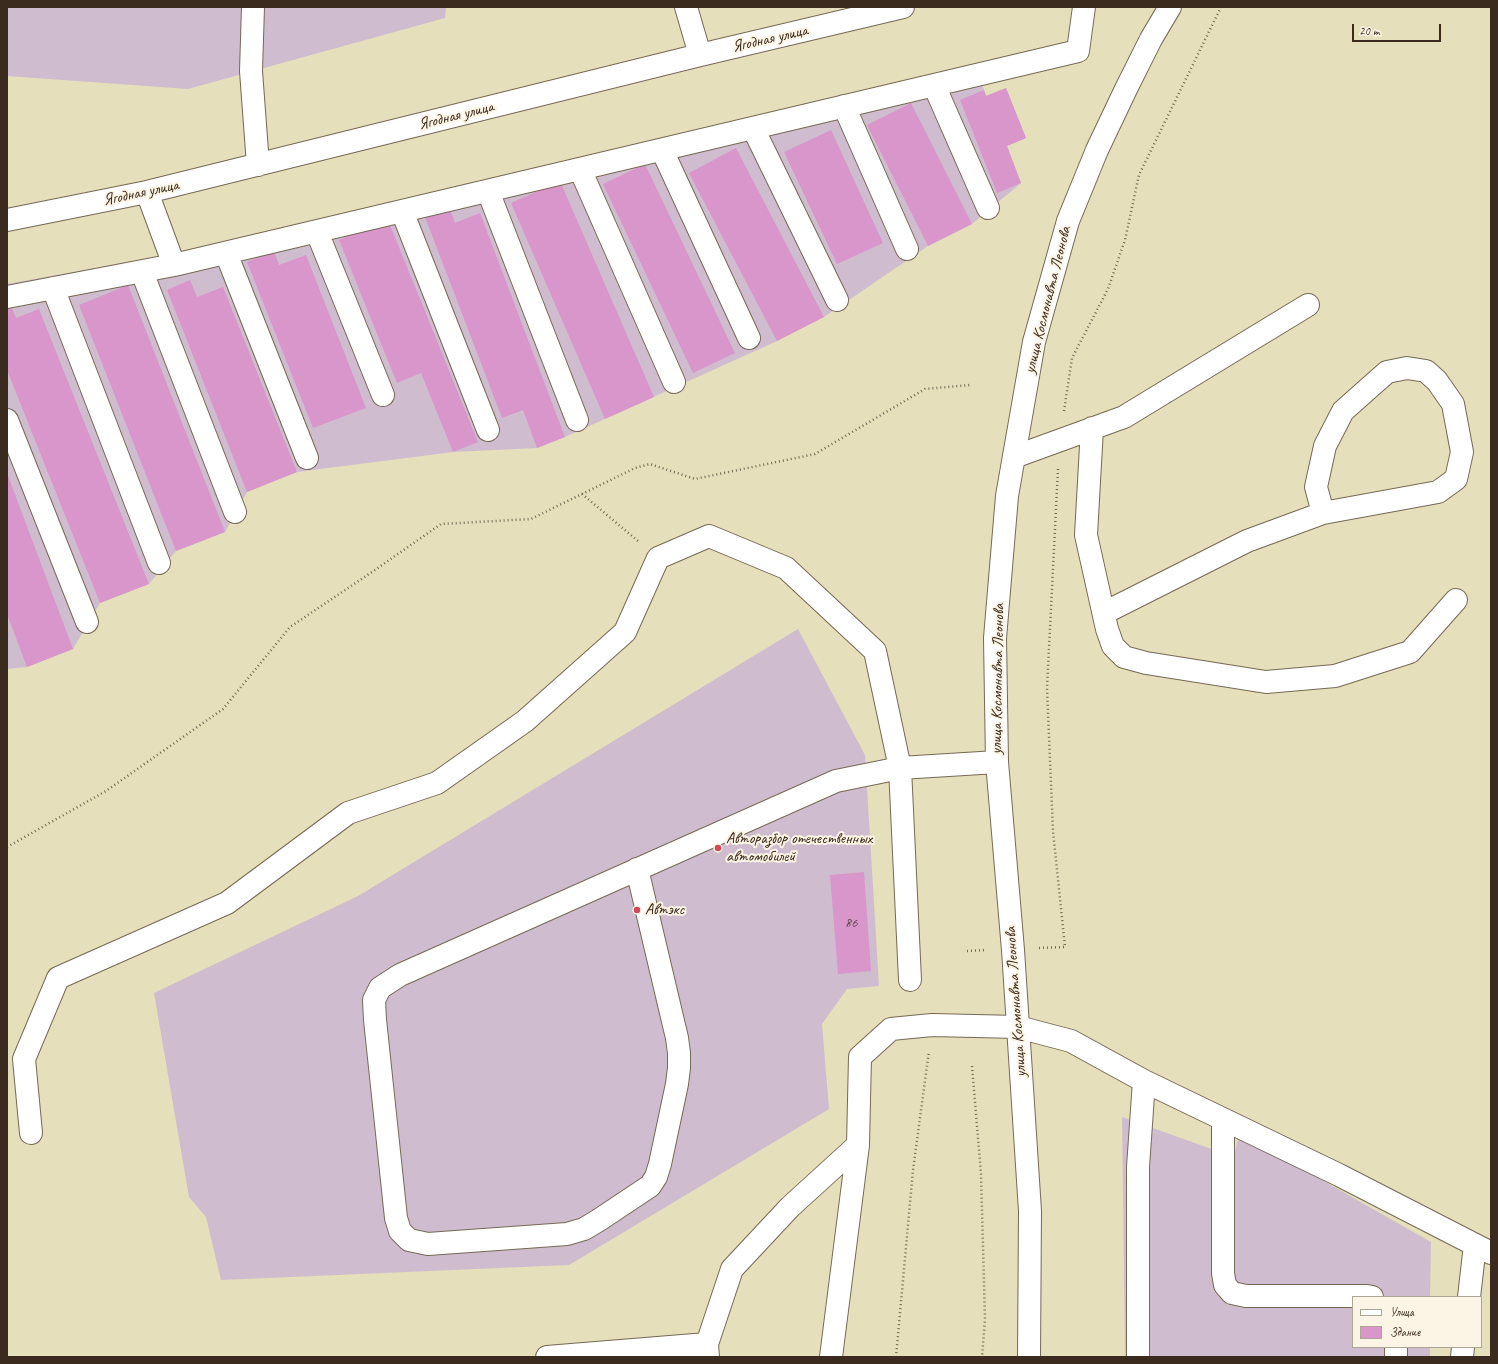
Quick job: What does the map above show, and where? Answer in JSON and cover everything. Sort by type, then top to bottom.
[{"type":"street","points":[[253,7],[251,71],[258,165]]},
{"type":"street","points":[[686,7],[700,55]]},
{"type":"street","name":"Ягодная улица","points":[[7,220],[147,192],[700,55],[903,7]]},
{"type":"street","points":[[7,297],[174,265],[1078,51],[1084,7]]},
{"type":"street","name":"улица Космонавта Леонова","points":[[1029,1357],[1030,1211],[1013,950],[997,762],[995,638],[1008,496],[1034,342],[1068,221],[1097,150],[1126,88],[1150,39],[1170,7]]},
{"type":"street","points":[[934,85],[988,208]]},
{"type":"street","points":[[844,106],[908,249]]},
{"type":"street","points":[[753,128],[837,300]]},
{"type":"street","points":[[662,150],[749,338]]},
{"type":"street","points":[[580,169],[674,382]]},
{"type":"street","points":[[488,191],[577,420]]},
{"type":"street","points":[[147,192],[174,265]]},
{"type":"street","points":[[402,211],[488,430]]},
{"type":"street","points":[[317,232],[383,396]]},
{"type":"street","points":[[226,253],[307,458]]},
{"type":"street","points":[[142,272],[235,512]]},
{"type":"street","points":[[53,288],[159,563]]},
{"type":"street","points":[[1014,457],[1124,417],[1308,305]]},
{"type":"street","points":[[1104,613],[1247,541],[1323,513],[1438,492],[1456,479],[1462,452],[1453,404],[1437,381],[1426,371],[1407,368],[1387,372],[1343,411],[1325,446],[1316,488],[1323,513]]},
{"type":"street","points":[[7,420],[88,622]]},
{"type":"street","points":[[1092,428],[1086,535],[1113,646],[1124,657],[1146,663],[1266,682],[1335,676],[1410,652],[1456,600]]},
{"type":"street","points":[[31,1134],[24,1059],[58,978],[227,903],[348,813],[437,783],[525,722],[625,632],[658,558],[709,536],[786,568],[875,651],[900,768],[910,980]]},
{"type":"street","points":[[637,870],[677,1038],[679,1053],[677,1084],[656,1177],[650,1186],[612,1212],[584,1229],[567,1234],[428,1244],[408,1240],[400,1231],[395,1210],[375,1020],[374,1000],[380,988],[400,975],[836,781],[900,768],[997,762]]},
{"type":"street","points":[[831,1357],[858,1145],[860,1057],[891,1029],[932,1025],[1018,1027],[1071,1041],[1144,1081],[1339,1175],[1483,1249],[1469,1296]]},
{"type":"street","points":[[1138,1357],[1138,1167],[1144,1081]]},
{"type":"street","points":[[1223,1119],[1223,1274],[1225,1285],[1232,1293],[1246,1296],[1366,1296]]},
{"type":"street","points":[[547,1357],[708,1351],[732,1269],[790,1207],[858,1145]]},
{"type":"path","points":[[7,846],[106,791],[223,708],[290,627],[441,524],[531,519],[635,468],[650,464],[695,479],[815,454],[925,389],[970,385]]},
{"type":"path","points":[[582,494],[658,558]]},
{"type":"path","points":[[896,1357],[913,1170],[932,1025]]},
{"type":"path","points":[[972,1066],[981,1182],[985,1319],[982,1357]]},
{"type":"shaded area","points":[[7,7],[446,7],[445,18],[188,89],[7,76]]},
{"type":"shaded area","points":[[977,68],[986,96],[1006,88],[1026,138],[1007,146],[1021,183],[972,224],[928,246],[824,317],[777,341],[565,437],[537,448],[453,452],[297,472],[247,492],[225,532],[176,551],[149,584],[100,603],[73,649],[27,667],[7,669],[7,284],[190,251]]},
{"type":"shaded area","points":[[798,629],[865,755],[879,986],[847,989],[822,1024],[829,1109],[569,1265],[221,1280],[206,1217],[189,1197],[154,993],[358,896]]},
{"type":"shaded area","points":[[1122,1117],[1234,1157],[1239,1133],[1431,1242],[1430,1296],[1352,1296],[1352,1348],[1430,1348],[1430,1357],[1125,1357]]},
{"type":"building","points":[[1006,88],[1026,138],[1007,146],[1021,183],[997,193],[960,100],[984,90],[986,96]]},
{"type":"building","points":[[911,103],[972,224],[928,246],[867,125]]},
{"type":"building","points":[[831,130],[883,243],[837,264],[784,152]]},
{"type":"building","points":[[736,148],[824,317],[777,341],[689,173]]},
{"type":"building","points":[[645,164],[735,353],[693,373],[603,184]]},
{"type":"building","points":[[560,181],[654,397],[605,419],[511,203]]},
{"type":"building","points":[[449,207],[455,223],[480,213],[565,437],[537,448],[523,410],[502,418],[425,217]]},
{"type":"building","points":[[388,220],[478,442],[453,452],[421,373],[397,383],[339,240]]},
{"type":"building","points":[[274,251],[279,265],[306,255],[366,408],[313,428],[247,262]]},
{"type":"building","points":[[190,280],[197,297],[223,287],[297,472],[247,492],[167,290]]},
{"type":"building","points":[[128,285],[225,532],[176,551],[79,305]]},
{"type":"building","points":[[9,301],[16,318],[39,309],[149,584],[100,603],[7,370],[7,302]]},
{"type":"building","points":[[7,473],[73,649],[27,667],[7,614]]},
{"type":"building","points":[[864,872],[871,971],[838,974],[830,875]]},
{"type":"place","name":"Авторазбор отечественных автомобилей","points":[[718,848]]},
{"type":"place","name":"Автэкс","points":[[637,910]]}]
